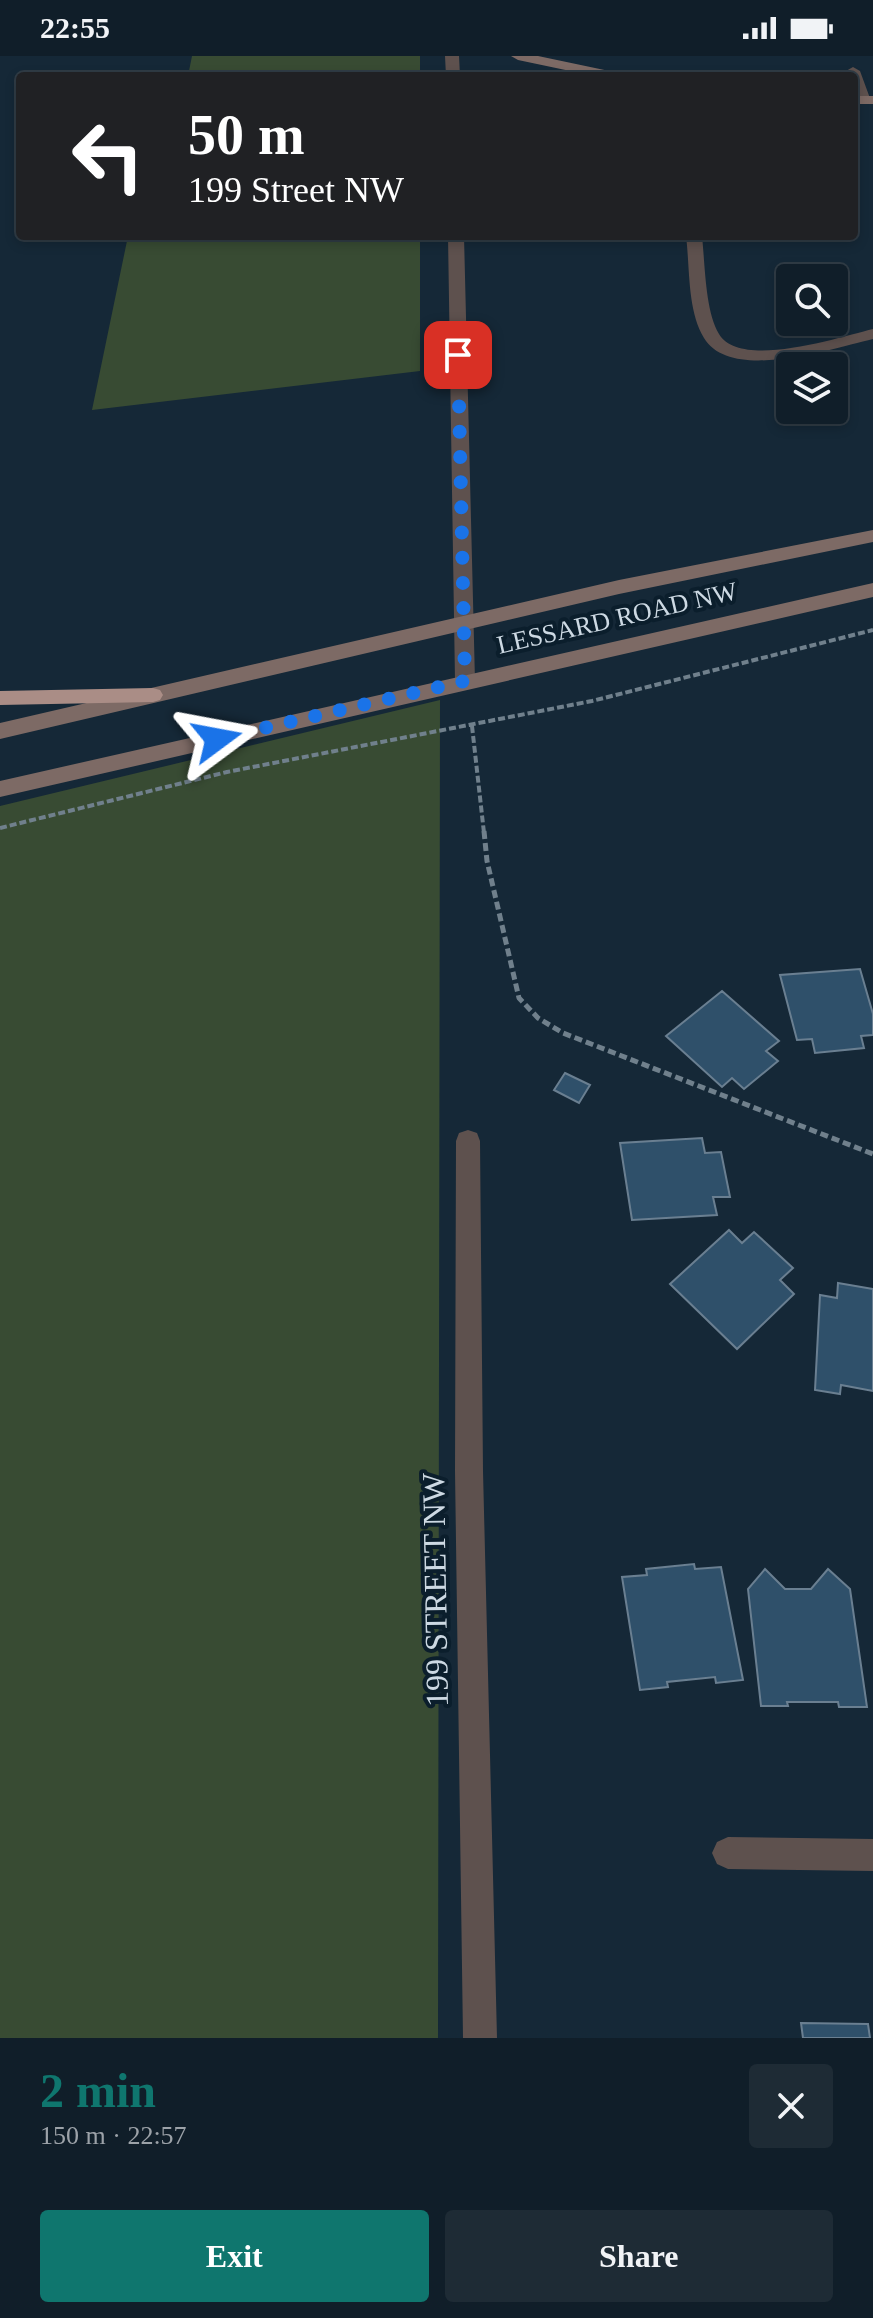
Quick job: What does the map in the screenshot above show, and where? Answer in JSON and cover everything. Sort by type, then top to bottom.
[{"type":"highway","points":[[0,698],[153,695]]},
{"type":"main road","points":[[518,56],[595,72]]},
{"type":"main road","name":"LESSARD ROAD NW","points":[[0,731],[634,583],[873,536]]},
{"type":"main road","name":"LESSARD ROAD NW","points":[[0,789],[873,590]]},
{"type":"street","points":[[456,240],[465,681]]},
{"type":"street","points":[[695,240],[707,324],[713,340],[724,349],[754,357],[873,334]]},
{"type":"street","name":"199 STREET NW","points":[[468,1141],[469,1487],[480,2038]]},
{"type":"street","points":[[728,1853],[873,1855]]},
{"type":"path","points":[[0,828],[227,772],[592,701],[873,630]]},
{"type":"path","points":[[472,726],[487,861],[519,998],[527,1010],[538,1021],[563,1033],[873,1154]]},
{"type":"green space","points":[[192,56],[420,56],[420,72],[189,72]]},
{"type":"green space","points":[[127,240],[420,240],[420,371],[92,410]]},
{"type":"green space","points":[[440,700],[438,2038],[0,2038],[0,806]]},
{"type":"building","points":[[860,969],[873,1014],[873,1035],[861,1036],[864,1048],[815,1053],[812,1039],[797,1040],[780,975]]},
{"type":"building","points":[[722,991],[779,1041],[766,1051],[778,1061],[744,1089],[732,1078],[722,1087],[666,1036]]},
{"type":"building","points":[[565,1073],[590,1085],[579,1103],[554,1090]]},
{"type":"building","points":[[702,1138],[705,1153],[721,1152],[730,1197],[713,1197],[717,1215],[632,1220],[620,1143]]},
{"type":"building","points":[[729,1230],[742,1243],[754,1232],[793,1268],[780,1280],[794,1294],[737,1349],[670,1284]]},
{"type":"building","points":[[838,1283],[873,1289],[873,1391],[841,1385],[840,1394],[815,1390],[820,1295],[837,1298]]},
{"type":"building","points":[[694,1564],[695,1569],[721,1567],[743,1680],[716,1683],[715,1677],[667,1682],[668,1687],[640,1690],[622,1577],[647,1575],[646,1569]]},
{"type":"building","points":[[765,1569],[785,1589],[811,1589],[828,1569],[850,1589],[867,1707],[839,1707],[838,1702],[787,1702],[788,1706],[761,1706],[748,1589]]},
{"type":"building","points":[[801,2023],[868,2024],[870,2038],[803,2038]]},
{"type":"route","points":[[217,739],[465,681],[458,355]]}]
